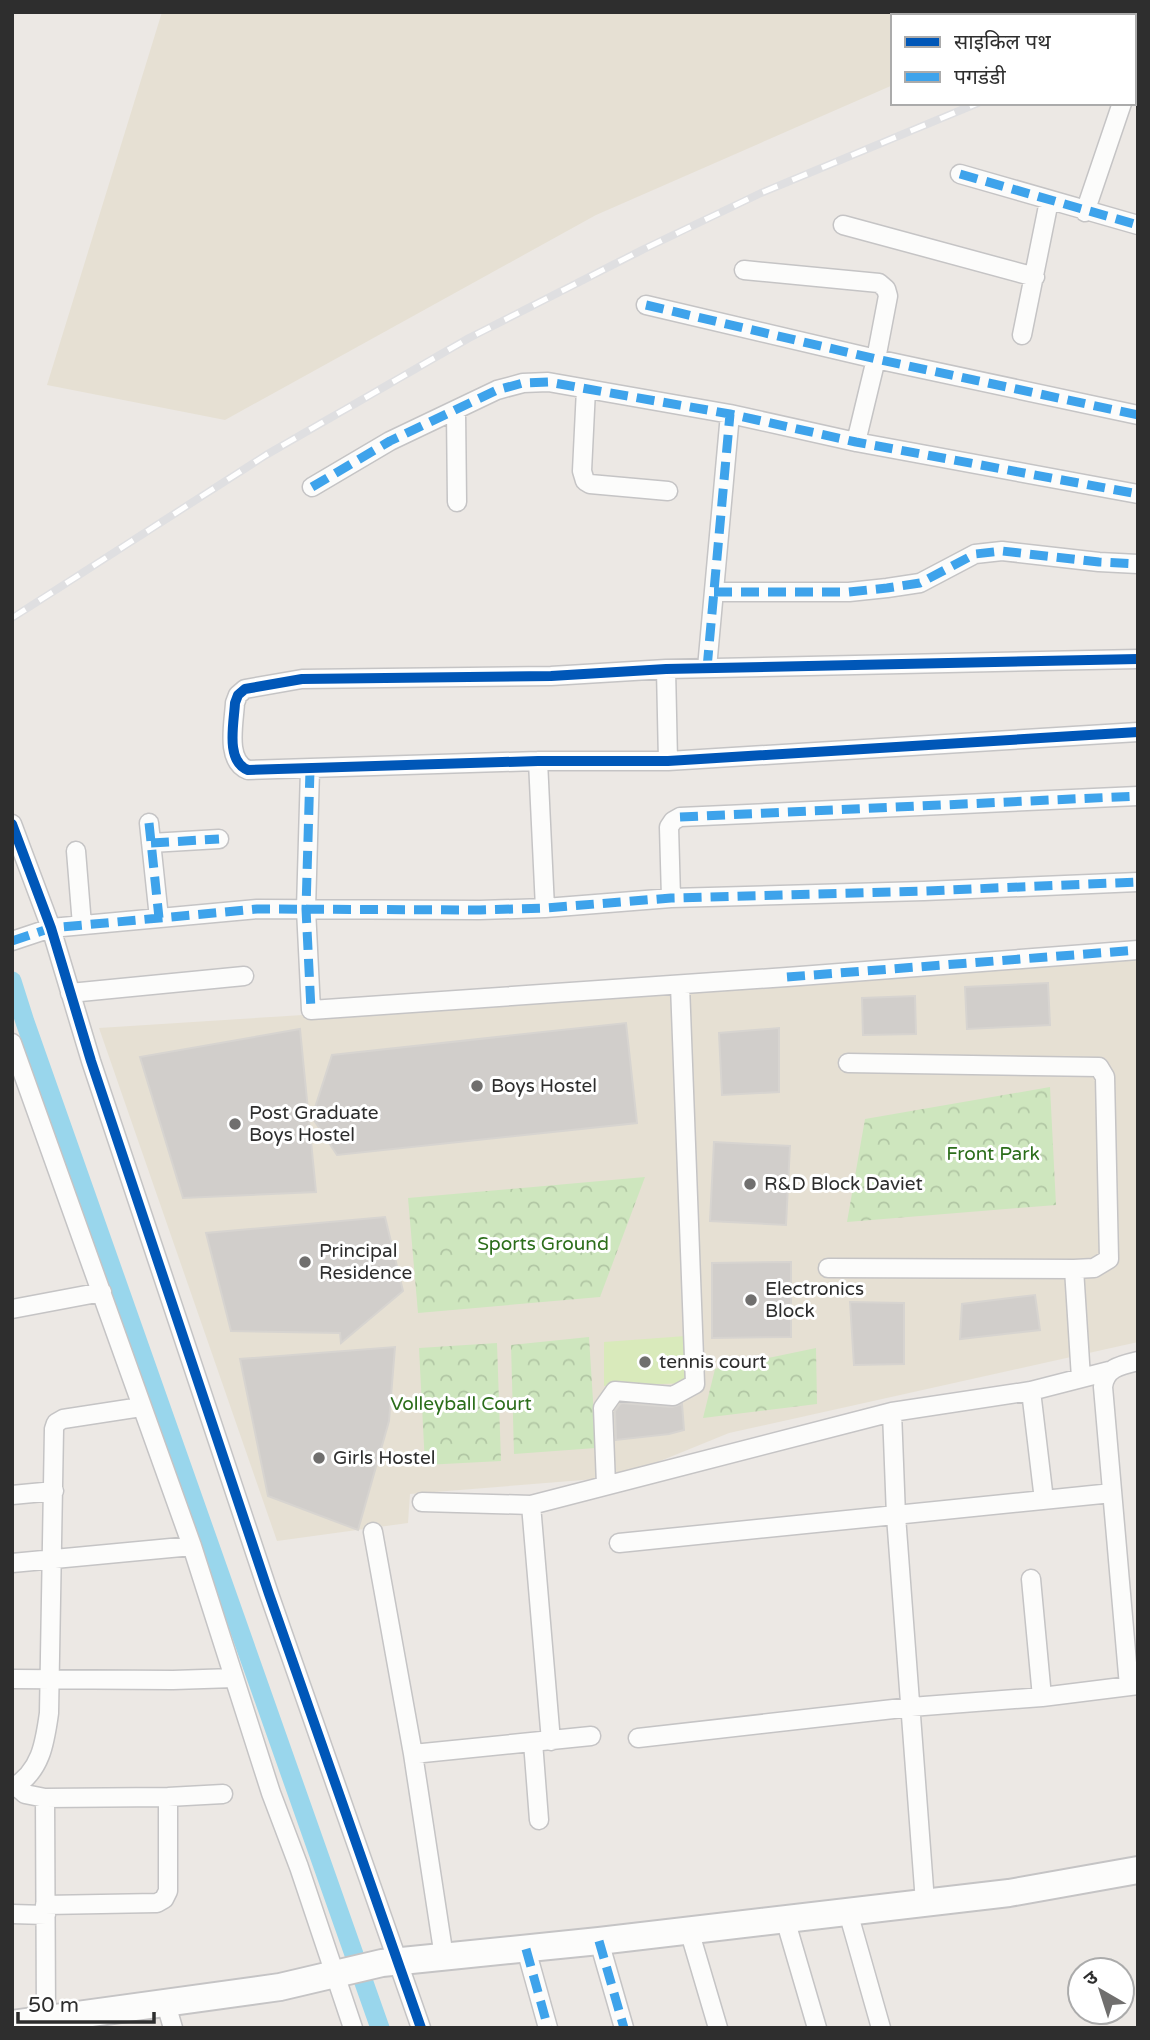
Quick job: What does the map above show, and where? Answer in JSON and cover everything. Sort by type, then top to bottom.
[{"type":"street","points":[[1085,212],[1121,105]]},
{"type":"street","points":[[960,174],[1085,212],[1138,225]]},
{"type":"street","points":[[1023,335],[1049,201]]},
{"type":"street","points":[[843,225],[1035,277]]},
{"type":"street","points":[[744,270],[883,285],[888,296],[856,442]]},
{"type":"street","points":[[646,305],[876,359],[1138,415]]},
{"type":"street","points":[[312,487],[390,441],[497,390],[523,383],[548,382],[730,414],[856,442],[1138,494]]},
{"type":"street","points":[[586,388],[582,471],[585,481],[590,484],[668,491]]},
{"type":"street","points":[[456,411],[457,502]]},
{"type":"street","points":[[706,668],[730,414]]},
{"type":"street","points":[[714,592],[849,592],[887,588],[920,583],[975,554],[1002,551],[1138,564]]},
{"type":"street","points":[[1138,659],[666,669],[551,676],[302,679],[256,686],[245,689],[238,695],[235,703],[234,754],[242,768],[248,771],[310,770],[538,761],[668,761],[1138,732]]},
{"type":"street","points":[[666,669],[668,761]]},
{"type":"street","points":[[538,761],[545,908]]},
{"type":"street","points":[[310,770],[306,909],[311,1010],[1138,950]]},
{"type":"street","points":[[671,898],[669,827],[680,817],[1138,796]]},
{"type":"street","points":[[149,823],[159,918]]},
{"type":"street","points":[[12,824],[43,931],[70,993],[390,1962],[421,2028]]},
{"type":"street","points":[[151,843],[219,839]]},
{"type":"street","points":[[76,851],[82,925]]},
{"type":"street","points":[[12,941],[43,931],[82,925],[257,909],[480,910],[671,898],[1138,882]]},
{"type":"street","points":[[70,993],[244,976]]},
{"type":"street","points":[[606,1485],[603,1408],[615,1391],[673,1396],[695,1384],[680,985]]},
{"type":"street","points":[[12,1043],[192,1546],[233,1678],[341,1974],[353,2028]]},
{"type":"street","points":[[828,1268],[1074,1269],[1094,1268],[1108,1259],[1105,1077],[1099,1067],[848,1063]]},
{"type":"street","points":[[1074,1269],[1081,1378]]},
{"type":"street","points":[[12,1309],[102,1292]]},
{"type":"street","points":[[422,1502],[531,1505],[892,1412],[1031,1391],[1138,1361]]},
{"type":"street","points":[[638,1738],[911,1707],[1042,1697],[1134,1686],[1102,1387],[1104,1378],[1110,1371]]},
{"type":"street","points":[[1031,1391],[1044,1500]]},
{"type":"street","points":[[141,1406],[63,1419],[54,1429],[49,1713],[45,1743],[39,1759],[28,1775],[14,1787],[25,1794],[45,1798],[222,1794]]},
{"type":"street","points":[[892,1412],[896,1516],[926,1902]]},
{"type":"street","points":[[12,1495],[54,1491]]},
{"type":"street","points":[[620,1543],[1112,1493]]},
{"type":"street","points":[[531,1505],[542,1741],[539,1820]]},
{"type":"street","points":[[373,1532],[414,1754],[444,1957]]},
{"type":"street","points":[[12,1563],[192,1546]]},
{"type":"street","points":[[1031,1579],[1042,1697]]},
{"type":"street","points":[[12,1679],[173,1681],[233,1678]]},
{"type":"street","points":[[414,1754],[591,1737]]},
{"type":"street","points":[[12,1914],[157,1903],[164,1899],[168,1891],[169,1797]]},
{"type":"street","points":[[45,1798],[46,2019]]},
{"type":"street","points":[[12,2024],[46,2019],[77,2021],[170,2016],[390,1962],[599,1941],[1009,1893],[1138,1870]]},
{"type":"street","points":[[848,1912],[881,2028]]},
{"type":"street","points":[[785,1919],[817,2028]]},
{"type":"street","points":[[689,1930],[718,2028]]},
{"type":"street","points":[[599,1941],[624,2028]]},
{"type":"street","points":[[526,1948],[548,2028]]},
{"type":"shaded area","points":[[162,12],[925,14],[891,14],[891,86],[596,215],[225,420],[47,385]]},
{"type":"shaded area","points":[[1138,953],[1138,1342],[729,1433],[621,1477],[410,1494],[408,1523],[277,1541],[99,1028],[663,992]]},
{"type":"green space","name":"Front Park","points":[[1050,1087],[1056,1205],[847,1222],[865,1119]]},
{"type":"green space","name":"Sports Ground","points":[[645,1177],[600,1297],[418,1313],[408,1198]]},
{"type":"green space","name":"tennis court","points":[[686,1336],[688,1383],[604,1386],[604,1342]]},
{"type":"green space","points":[[589,1337],[596,1448],[514,1454],[511,1345]]},
{"type":"green space","name":"Volleyball Court","points":[[497,1343],[501,1461],[425,1465],[419,1348]]},
{"type":"green space","points":[[816,1348],[817,1404],[703,1418],[715,1369]]},
{"type":"building","points":[[1048,983],[1050,1025],[967,1029],[965,987]]},
{"type":"building","points":[[915,996],[916,1034],[863,1035],[862,998]]},
{"type":"building","name":"Boys Hostel","points":[[626,1023],[637,1123],[337,1155],[312,1117],[332,1055]]},
{"type":"building","points":[[779,1028],[779,1092],[722,1095],[719,1033]]},
{"type":"building","name":"Post Graduate Boys Hostel","points":[[300,1029],[316,1192],[183,1198],[140,1057]]},
{"type":"building","name":"R&D Block Daviet","points":[[714,1142],[790,1146],[786,1225],[710,1221]]},
{"type":"building","name":"Principal Residence","points":[[385,1217],[403,1291],[341,1343],[340,1333],[231,1331],[206,1233]]},
{"type":"building","name":"Electronics Block","points":[[791,1262],[791,1337],[712,1338],[712,1263]]},
{"type":"building","points":[[1035,1295],[1040,1330],[960,1339],[962,1304]]},
{"type":"building","points":[[850,1302],[904,1303],[904,1364],[854,1365]]},
{"type":"building","name":"Girls Hostel","points":[[395,1347],[389,1421],[358,1530],[268,1496],[240,1359]]},
{"type":"building","points":[[621,1403],[672,1407],[682,1404],[684,1430],[616,1440],[615,1411]]},
{"type":"waterway","points":[[12,981],[380,2028]]},
{"type":"railway","points":[[12,618],[266,455],[469,338],[761,193],[973,105]]},
{"type":"marked path","points":[[960,174],[1138,225]]},
{"type":"marked path","points":[[646,305],[876,359],[1138,415]]},
{"type":"marked path","points":[[312,487],[390,441],[497,390],[523,383],[548,382],[730,414],[856,442],[1138,494]]},
{"type":"marked path","points":[[707,668],[730,414]]},
{"type":"marked path","points":[[714,592],[849,592],[887,588],[920,583],[975,554],[1002,551],[1138,564]]},
{"type":"marked path","points":[[310,770],[306,909],[311,1010]]},
{"type":"marked path","points":[[680,817],[1138,796]]},
{"type":"marked path","points":[[149,823],[159,918]]},
{"type":"marked path","points":[[151,843],[219,839]]},
{"type":"marked path","points":[[12,941],[51,928],[257,909],[480,910],[671,898],[1138,882]]},
{"type":"marked path","points":[[787,977],[1138,950]]},
{"type":"marked path","points":[[599,1941],[624,2028]]},
{"type":"marked path","points":[[526,1949],[548,2028]]},
{"type":"cycle path","points":[[1138,659],[666,669],[551,676],[302,679],[245,689],[238,695],[232,741],[236,759],[248,770],[538,761],[668,761],[1138,732]]},
{"type":"cycle path","points":[[12,824],[51,928],[91,1061],[269,1594],[421,2028]]},
{"type":"place","name":"Boys Hostel","points":[[477,1086]]},
{"type":"place","name":"Post Graduate Boys Hostel","points":[[235,1124]]},
{"type":"place","name":"R&D Block Daviet","points":[[750,1184]]},
{"type":"place","name":"Principal Residence","points":[[305,1262]]},
{"type":"place","name":"Electronics Block","points":[[751,1300]]},
{"type":"place","name":"tennis court","points":[[645,1362]]},
{"type":"place","name":"Girls Hostel","points":[[319,1458]]}]
